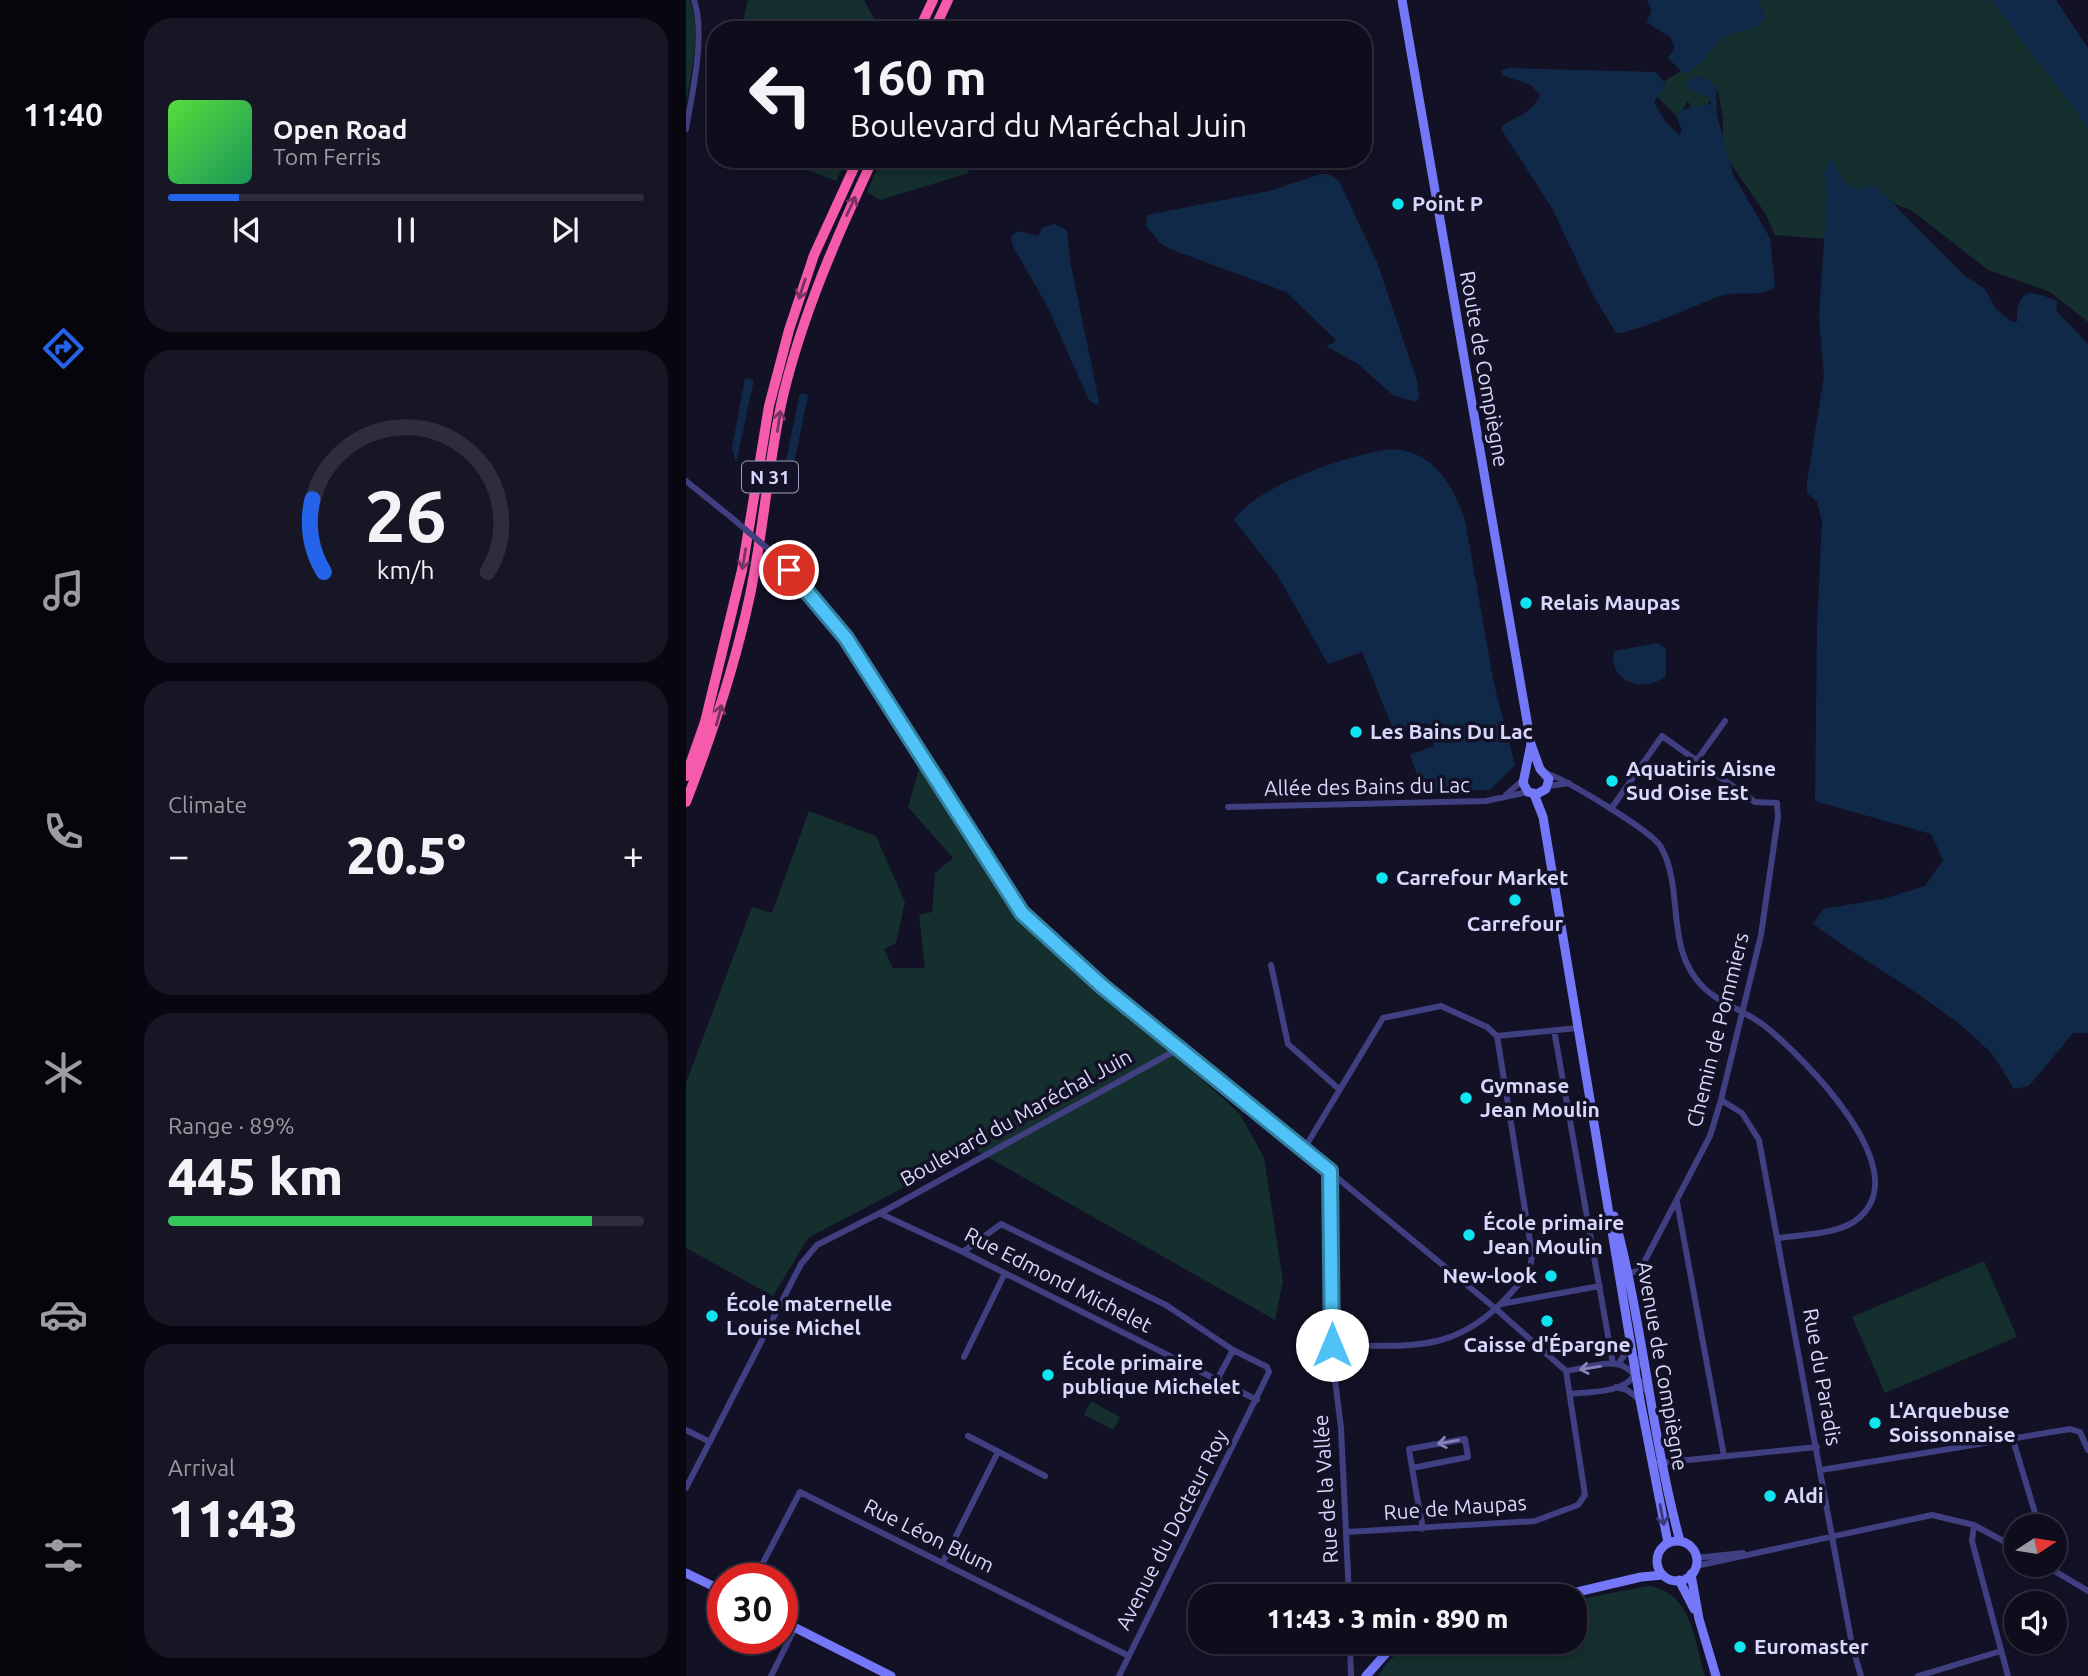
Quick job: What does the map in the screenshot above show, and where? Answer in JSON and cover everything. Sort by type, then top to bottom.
[{"type":"highway","points":[[923,21],[933,0]]},
{"type":"highway","points":[[938,21],[948,0]]},
{"type":"highway","name":"N 31","points":[[686,776],[705,722],[742,570],[769,406],[789,330],[814,255],[854,168]]},
{"type":"highway","name":"N 31","points":[[686,802],[715,727],[750,595],[783,398],[803,327],[827,258],[869,168]]},
{"type":"main road","name":"Route de Compiègne","points":[[1402,0],[1531,744]]},
{"type":"main road","points":[[1531,744],[1543,771],[1539,791]]},
{"type":"main road","points":[[1525,776],[1531,744]]},
{"type":"main road","points":[[1525,776],[1543,771]]},
{"type":"main road","points":[[1525,776],[1539,791]]},
{"type":"main road","name":"Avenue de Compiègne","points":[[1539,791],[1600,1156],[1642,1353],[1644,1398],[1668,1543]]},
{"type":"main road","name":"Avenue de Compiègne","points":[[1624,1275],[1635,1372],[1644,1398]]},
{"type":"main road","name":"Avenue de Compiègne","points":[[1656,1464],[1680,1541]]},
{"type":"main road","points":[[1662,1574],[1657,1560],[1658,1553],[1668,1543],[1680,1541],[1691,1547],[1699,1619]]},
{"type":"main road","points":[[1641,1577],[1657,1560]]},
{"type":"main road","points":[[1679,1580],[1694,1566]]},
{"type":"main road","points":[[686,1573],[707,1583]]},
{"type":"main road","points":[[1587,1590],[1662,1574],[1679,1580],[1699,1619],[1716,1676]]},
{"type":"main road","points":[[798,1630],[880,1673],[891,1676]]},
{"type":"main road","points":[[1366,1676],[1385,1654]]},
{"type":"street","points":[[686,130],[696,55],[698,9],[694,0]]},
{"type":"street","points":[[686,481],[774,554],[805,586],[846,638],[1022,913],[1102,986],[1499,1306],[1566,1371],[1616,1363],[1635,1372]]},
{"type":"street","points":[[1611,809],[1662,736],[1697,760],[1725,721]]},
{"type":"street","name":"Chemin de Pommiers","points":[[1624,1275],[1640,1270],[1710,1136],[1721,1100],[1770,886],[1777,803],[1755,802],[1697,760]]},
{"type":"street","points":[[1543,771],[1569,783],[1611,809],[1660,845],[1670,876],[1678,942],[1688,965],[1703,987],[1741,1013],[1763,1024],[1781,1039],[1860,1132],[1873,1164],[1876,1183],[1874,1196],[1859,1219],[1847,1226],[1779,1238]]},
{"type":"street","name":"Allée des Bains du Lac","points":[[1506,795],[1525,776]]},
{"type":"street","name":"Allée des Bains du Lac","points":[[1228,807],[1486,802],[1506,795],[1539,791],[1569,783]]},
{"type":"street","points":[[1271,965],[1288,1044],[1340,1090]]},
{"type":"street","points":[[1304,1149],[1383,1018],[1441,1006],[1487,1027],[1497,1036],[1532,1253],[1531,1270],[1499,1306],[1461,1334],[1427,1344],[1332,1345]]},
{"type":"street","points":[[1497,1036],[1578,1028]]},
{"type":"street","points":[[1555,1030],[1616,1363]]},
{"type":"street","name":"Boulevard du Maréchal Juin","points":[[686,1488],[800,1264],[817,1245],[1180,1048]]},
{"type":"street","name":"Rue du Paradis","points":[[1721,1100],[1742,1112],[1759,1140],[1852,1645],[1861,1676]]},
{"type":"street","name":"Rue de la Vallée","points":[[1330,1171],[1332,1345],[1349,1584]]},
{"type":"street","points":[[1677,1202],[1724,1457]]},
{"type":"street","name":"Rue Edmond Michelet","points":[[878,1213],[963,1251],[1257,1400]]},
{"type":"street","points":[[963,1251],[1000,1224],[1166,1305],[1233,1350],[1217,1380]]},
{"type":"street","points":[[964,1357],[1005,1273]]},
{"type":"street","points":[[1499,1306],[1600,1286]]},
{"type":"street","points":[[1616,1363],[1631,1345]]},
{"type":"street","name":"Avenue du Docteur Roy","points":[[1119,1676],[1269,1372],[1267,1367],[1233,1350]]},
{"type":"street","points":[[1570,1394],[1616,1387],[1628,1382],[1642,1353]]},
{"type":"street","name":"Rue de Maupas","points":[[1347,1532],[1535,1521],[1583,1500],[1586,1494],[1566,1371]]},
{"type":"street","points":[[1616,1387],[1644,1398]]},
{"type":"street","points":[[1821,1470],[2070,1429],[2080,1432],[2088,1450]]},
{"type":"street","points":[[686,1430],[710,1442]]},
{"type":"street","points":[[968,1436],[1045,1476]]},
{"type":"street","points":[[1412,1468],[1468,1457],[1465,1439],[1409,1449],[1412,1468],[1422,1529]]},
{"type":"street","points":[[2013,1440],[2035,1514]]},
{"type":"street","points":[[1656,1464],[1816,1447]]},
{"type":"street","points":[[943,1562],[998,1452]]},
{"type":"street","name":"Rue Léon Blum","points":[[763,1563],[800,1492],[1129,1656]]},
{"type":"street","points":[[1694,1566],[1932,1515],[1974,1525],[2004,1541]]},
{"type":"street","points":[[1974,1525],[1972,1541],[2008,1676]]},
{"type":"street","points":[[2064,1577],[2088,1591]]},
{"type":"street","points":[[1918,1676],[2001,1651]]},
{"type":"street","points":[[771,1676],[782,1654]]},
{"type":"street","points":[[1350,1654],[1351,1676]]},
{"type":"green space","points":[[686,0],[690,0],[693,12],[695,38],[686,104]]},
{"type":"green space","points":[[748,0],[864,0],[875,21],[743,21]]},
{"type":"green space","points":[[1750,0],[2041,0],[2088,56],[2088,322],[2050,292],[1988,270],[1911,210],[1834,182],[1826,239],[1775,235],[1765,213],[1722,151],[1723,119],[1718,90],[1695,120],[1688,101],[1677,117],[1651,90],[1699,59]]},
{"type":"green space","points":[[803,168],[842,168],[836,181]]},
{"type":"green space","points":[[877,168],[966,168],[969,173],[880,200],[867,192]]},
{"type":"green space","points":[[920,765],[1013,907],[1240,1114],[1264,1158],[1283,1281],[1275,1320],[975,1150],[808,1238],[773,1296],[686,1248],[686,1083],[752,907],[772,913],[809,811],[876,836],[905,902],[896,943],[884,949],[893,968],[925,968],[919,915],[932,912],[935,873],[953,858],[908,807]]},
{"type":"green space","points":[[1984,1261],[2017,1337],[1885,1393],[1852,1317]]},
{"type":"green space","points":[[1091,1401],[1120,1417],[1113,1430],[1084,1415]]},
{"type":"green space","points":[[1648,1586],[1674,1597],[1689,1620],[1705,1676],[1378,1676],[1397,1654],[1587,1654],[1587,1598]]},
{"type":"water","points":[[1647,0],[1758,0],[1765,17],[1757,26],[1721,40],[1688,73],[1682,72],[1668,58],[1675,48],[1670,37],[1646,22],[1652,11]]},
{"type":"water","points":[[1991,0],[2056,0],[2088,48],[2088,127]]},
{"type":"water","points":[[1508,68],[1656,72],[1666,84],[1654,102],[1665,121],[1679,135],[1682,131],[1677,118],[1679,110],[1711,104],[1710,98],[1689,89],[1686,81],[1698,76],[1716,87],[1717,115],[1733,174],[1770,238],[1775,287],[1769,291],[1717,297],[1649,324],[1616,333],[1593,295],[1552,208],[1501,129],[1507,122],[1530,109],[1540,95],[1531,85],[1502,75],[1501,71]]},
{"type":"water","points":[[1832,160],[1845,182],[1861,190],[1872,185],[1878,188],[1965,276],[1985,289],[1995,308],[2012,322],[2017,322],[2023,297],[2033,293],[2040,295],[2058,302],[2056,310],[2088,344],[2088,1033],[2073,1033],[2029,1086],[2014,1089],[1991,1053],[1968,1031],[1813,924],[1823,909],[1883,899],[1925,886],[1943,860],[1931,834],[1815,801],[1817,628],[1822,521],[1817,502],[1807,493],[1807,482],[1824,376],[1819,318],[1827,194],[1824,175],[1828,161]]},
{"type":"water","points":[[1320,174],[1329,174],[1339,181],[1377,262],[1417,381],[1419,396],[1416,402],[1394,396],[1358,364],[1326,346],[1335,342],[1334,338],[1286,292],[1170,249],[1161,244],[1146,226],[1147,215],[1269,191]]},
{"type":"water","points":[[1054,224],[1067,230],[1070,261],[1099,402],[1096,405],[1089,400],[1048,308],[1013,246],[1011,236],[1018,231],[1038,236],[1042,228]]},
{"type":"water","points":[[745,378],[754,380],[736,463],[732,448]]},
{"type":"water","points":[[800,393],[808,395],[795,459],[784,470]]},
{"type":"water","points":[[1391,449],[1418,455],[1439,471],[1454,494],[1465,520],[1494,684],[1515,765],[1490,790],[1423,791],[1410,755],[1434,746],[1426,723],[1395,734],[1362,652],[1328,664],[1278,576],[1234,520],[1246,507],[1283,483],[1330,464]]},
{"type":"water","points":[[1658,643],[1666,649],[1666,676],[1647,684],[1638,684],[1629,682],[1616,671],[1614,651]]},
{"type":"place","name":"Point P","points":[[1398,204]]},
{"type":"place","name":"Relais Maupas","points":[[1526,603]]},
{"type":"place","name":"Les Bains Du Lac","points":[[1356,732]]},
{"type":"place","name":"Aquatiris Aisne Sud Oise Est","points":[[1612,781]]},
{"type":"place","name":"Carrefour Market","points":[[1382,878]]},
{"type":"place","name":"Carrefour","points":[[1515,900]]},
{"type":"place","name":"Gymnase Jean Moulin","points":[[1466,1098]]},
{"type":"place","name":"École primaire Jean Moulin","points":[[1469,1235]]},
{"type":"place","name":"New-look","points":[[1551,1276]]},
{"type":"place","name":"École maternelle Louise Michel","points":[[712,1316]]},
{"type":"place","name":"Caisse d'Épargne","points":[[1547,1321]]},
{"type":"place","name":"École primaire publique Michelet","points":[[1048,1375]]},
{"type":"place","name":"L'Arquebuse Soissonnaise","points":[[1875,1423]]},
{"type":"place","name":"Aldi","points":[[1770,1496]]},
{"type":"place","name":"Euromaster","points":[[1740,1647]]},
{"type":"route","points":[[789,570],[846,638],[903,731],[1022,913],[1102,986],[1330,1171],[1332,1345]]}]
